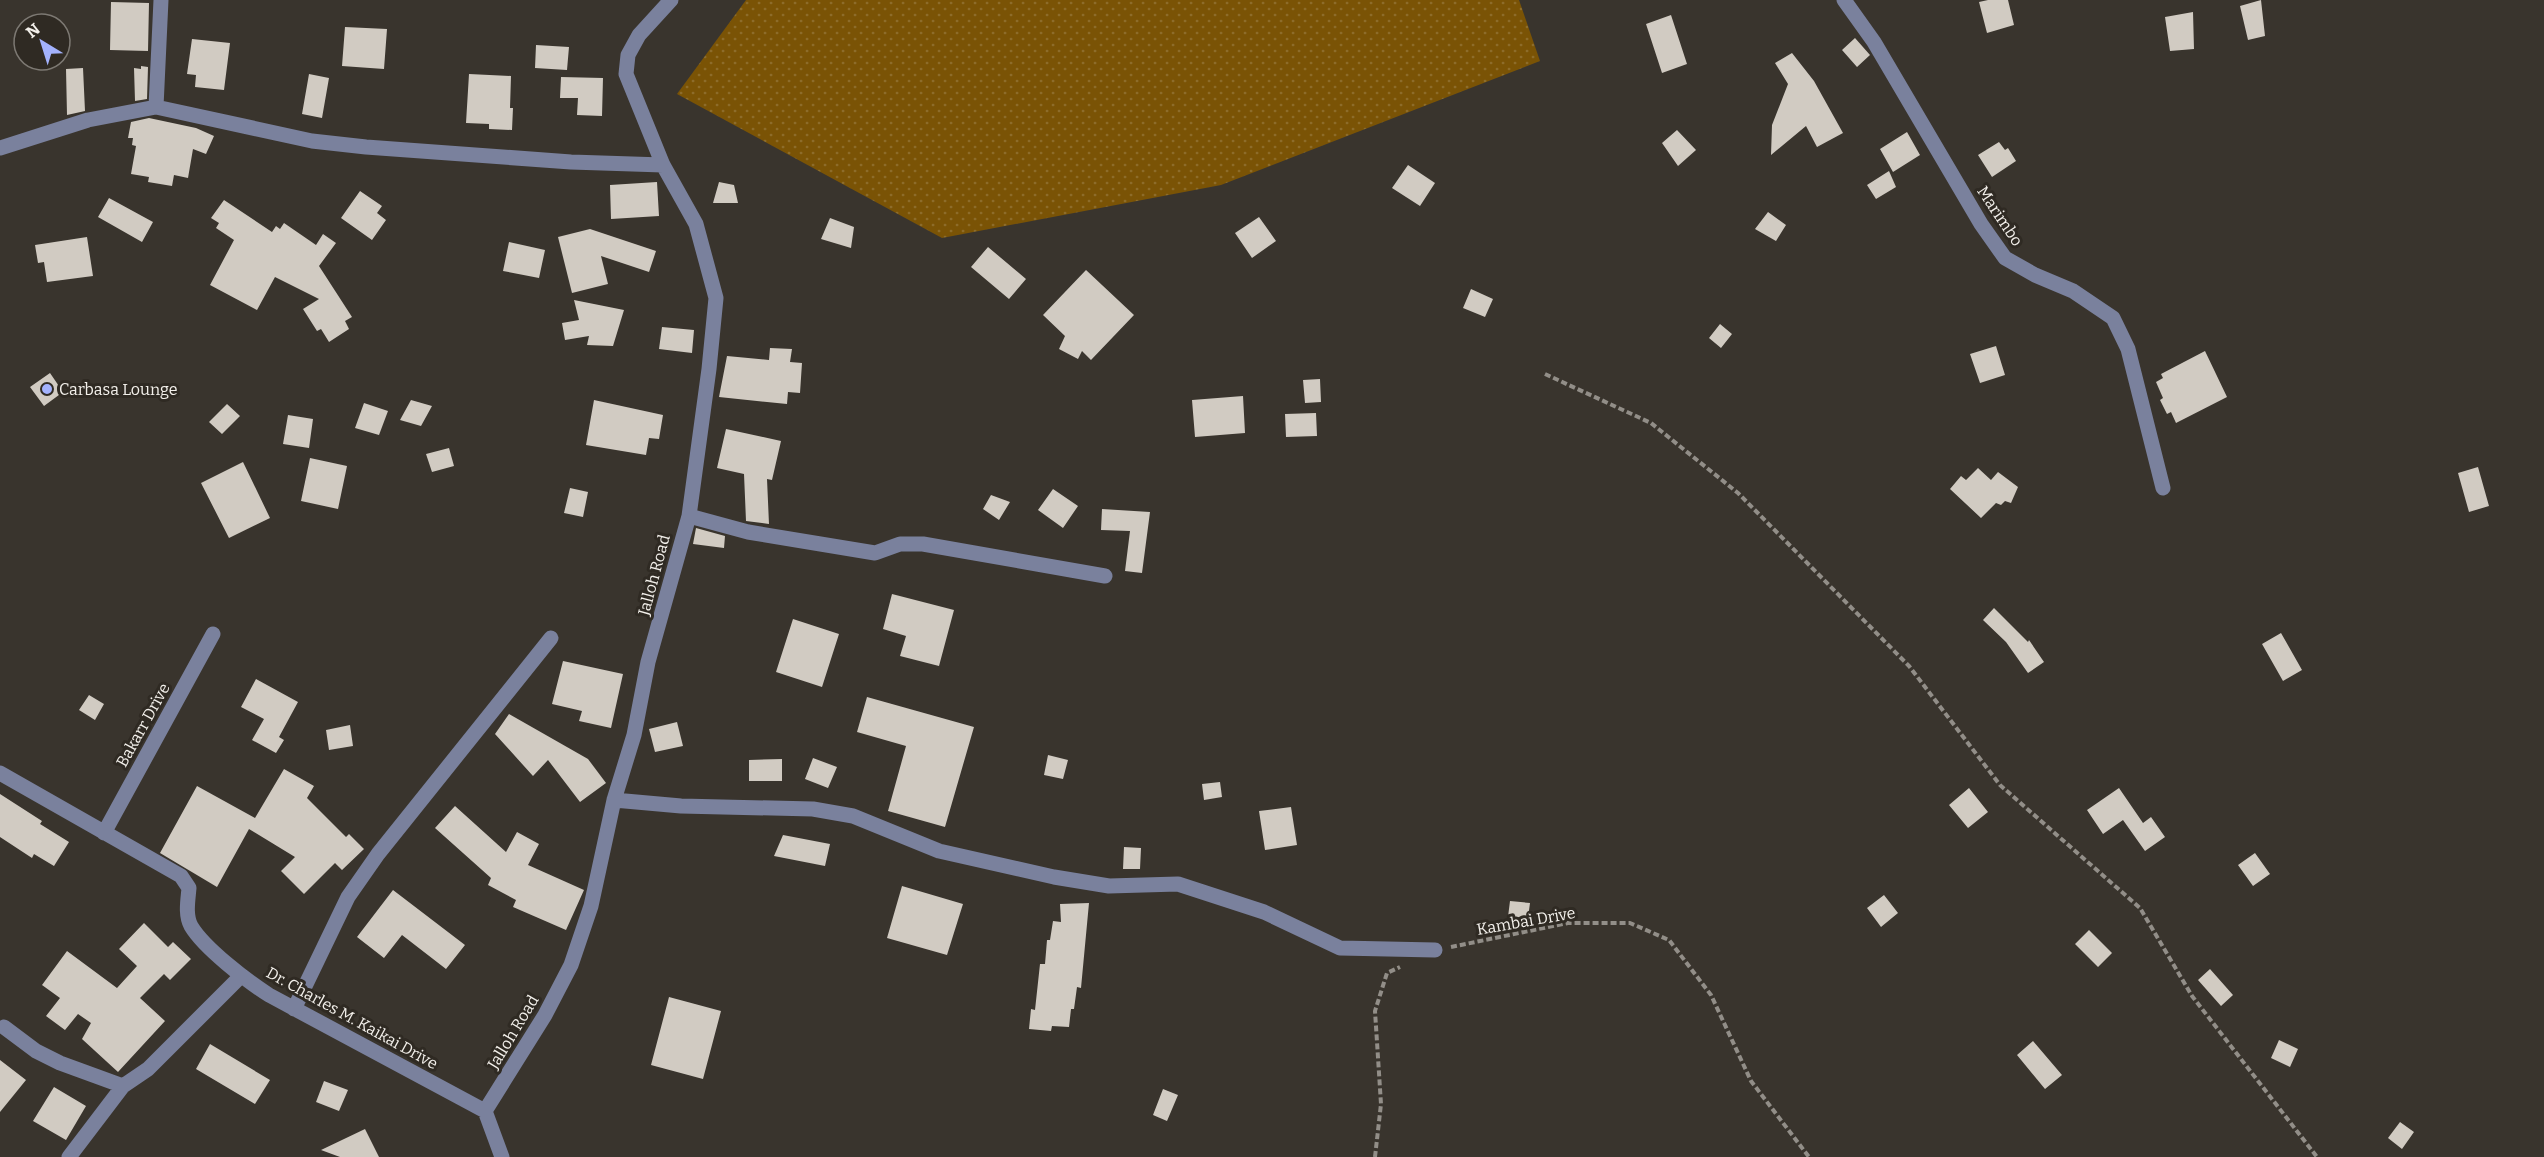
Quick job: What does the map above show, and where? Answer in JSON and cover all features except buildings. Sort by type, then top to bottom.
[{"type":"street","points":[[156,107],[161,0]]},
{"type":"street","name":"Jalloh Road","points":[[485,1111],[545,1015],[571,965],[591,906],[614,800],[634,735],[648,662],[688,516],[710,369],[716,298],[696,224],[663,165],[626,74],[628,55],[639,35],[671,0]]},
{"type":"street","name":"Marimbo","points":[[1844,0],[1874,42],[1981,224],[2005,258],[2035,275],[2073,291],[2113,318],[2127,349],[2163,488]]},
{"type":"street","points":[[0,148],[88,120],[156,107],[312,141],[571,162],[663,165]]},
{"type":"street","points":[[688,516],[747,532],[875,553],[900,544],[923,544],[1105,576]]},
{"type":"street","name":"Bakarr Drive","points":[[105,833],[213,634]]},
{"type":"street","points":[[294,1009],[348,897],[378,854],[551,638]]},
{"type":"street","name":"Dr. Charles M. Kaikai Drive","points":[[0,773],[168,866],[181,876],[189,888],[187,904],[191,926],[241,976],[294,1009],[485,1111]]},
{"type":"street","points":[[614,800],[681,806],[813,809],[853,816],[939,851],[1054,877],[1109,886],[1178,884],[1264,912],[1340,948],[1435,950]]},
{"type":"street","points":[[69,1157],[123,1086],[148,1068],[241,976]]},
{"type":"street","points":[[4,1027],[36,1051],[123,1086]]},
{"type":"street","points":[[485,1111],[502,1157]]},
{"type":"path","points":[[1545,374],[1652,423],[1738,493],[1901,658],[2000,785],[2140,908],[2192,996],[2317,1157]]},
{"type":"path","name":"Kambai Drive","points":[[1435,950],[1568,923],[1630,923],[1669,940],[1712,994],[1751,1082],[1809,1157]]},
{"type":"path","points":[[1376,1157],[1381,1104],[1375,1011],[1387,974],[1406,964]]},
{"type":"shaded area","points":[[746,0],[1519,0],[1540,61],[1221,185],[942,238],[677,94]]},
{"type":"place","name":"Carbasa Lounge","points":[[47,389]]}]
